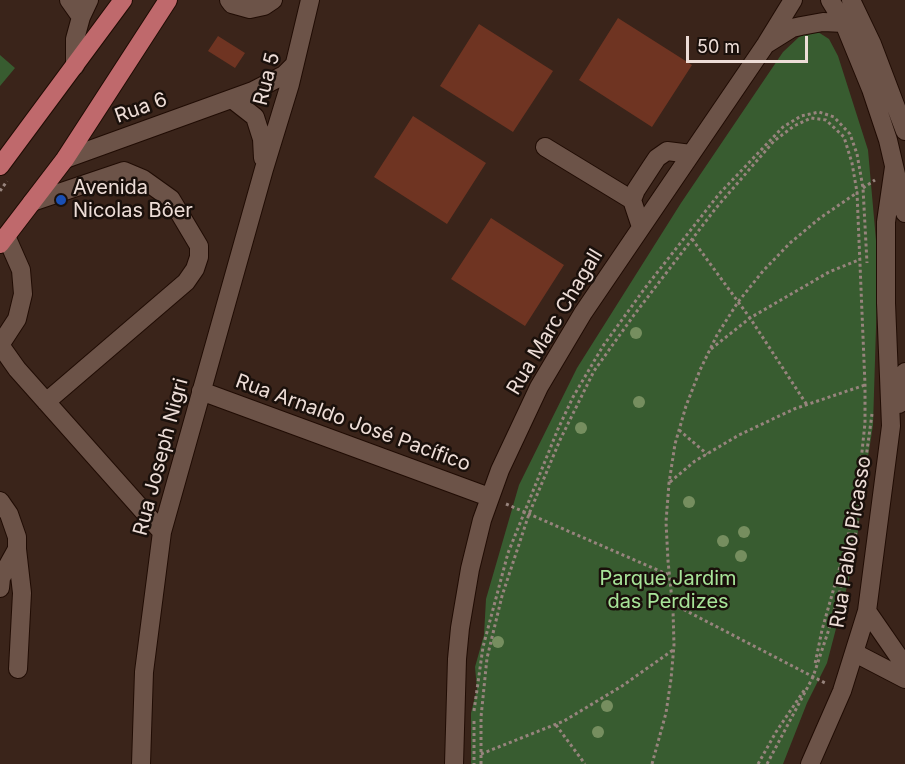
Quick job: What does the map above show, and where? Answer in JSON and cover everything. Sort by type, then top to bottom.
[{"type":"main road","points":[[0,166],[123,0]]},
{"type":"main road","points":[[3,240],[65,159],[168,0]]},
{"type":"street","points":[[69,0],[81,17]]},
{"type":"street","points":[[78,61],[75,39],[89,0]]},
{"type":"street","points":[[229,0],[232,4],[250,9],[264,6],[273,0]]},
{"type":"street","name":"Rua 5","points":[[264,169],[286,100],[310,0]]},
{"type":"street","name":"Rua Marc Chagall","points":[[454,764],[456,659],[460,628],[470,569],[489,496],[539,387],[583,313],[766,44],[793,0]]},
{"type":"street","points":[[830,0],[844,23],[871,89],[888,140],[905,213]]},
{"type":"street","points":[[851,0],[872,44],[905,131]]},
{"type":"street","name":"Rua Marc Chagall","points":[[766,44],[792,28],[823,22],[844,23]]},
{"type":"street","name":"Rua 6","points":[[65,159],[269,84],[284,75],[294,65]]},
{"type":"street","points":[[232,99],[248,110],[259,125],[264,169]]},
{"type":"street","points":[[545,147],[632,200]]},
{"type":"street","points":[[640,227],[632,200],[657,158],[667,152],[690,154]]},
{"type":"street","name":"Rua Pablo Picasso","points":[[810,764],[842,691],[867,611],[891,426],[886,303],[886,222],[894,167]]},
{"type":"street","name":"Rua Joseph Nigri","points":[[141,764],[144,672],[162,532],[264,169]]},
{"type":"street","points":[[32,202],[124,171],[143,179],[171,199],[199,246],[197,263],[186,282],[46,402]]},
{"type":"street","points":[[3,240],[21,270],[23,294],[17,319],[0,345],[17,369],[162,532]]},
{"type":"street","name":"Rua Pablo Picasso","points":[[891,426],[897,412],[905,372]]},
{"type":"street","name":"Rua Arnaldo José Pacífico","points":[[201,391],[489,496]]},
{"type":"street","points":[[0,501],[9,514],[17,537],[22,593],[18,669]]},
{"type":"street","points":[[0,588],[1,578],[17,549]]},
{"type":"street","points":[[867,611],[905,666]]},
{"type":"street","points":[[855,652],[905,679]]},
{"type":"path","points":[[474,764],[474,713],[483,647],[508,553],[523,511],[563,418],[603,346],[719,194],[783,127],[801,116],[819,112],[834,117],[850,134],[857,154],[863,188],[868,266]]},
{"type":"path","points":[[481,764],[481,717],[487,658],[502,596],[529,514],[560,440],[594,371],[716,208],[774,141],[794,126],[811,118],[826,120],[844,137],[852,163],[857,192],[861,259],[866,385],[865,423],[847,542],[822,630],[813,676],[776,732],[759,764]]},
{"type":"path","points":[[652,764],[666,712],[673,650],[666,522],[669,483],[679,430],[693,388],[710,350],[738,302],[763,271],[790,243],[820,218],[894,167]]},
{"type":"path","points":[[692,238],[750,318],[807,405]]},
{"type":"path","points":[[710,350],[750,318],[829,272],[861,259]]},
{"type":"path","points":[[669,483],[707,454],[739,435],[807,405],[866,385]]},
{"type":"path","points":[[767,764],[813,676],[829,629],[855,538],[873,410]]},
{"type":"path","points":[[679,430],[707,454]]},
{"type":"path","points":[[489,496],[669,575]]},
{"type":"path","points":[[672,604],[842,691]]},
{"type":"path","points":[[481,754],[556,725],[622,686],[673,650]]},
{"type":"path","points":[[556,725],[585,764]]},
{"type":"green space","name":"Parque Jardim das Perdizes","points":[[818,32],[829,39],[838,56],[868,150],[878,263],[873,425],[855,556],[827,663],[807,703],[783,764],[471,764],[471,713],[477,689],[475,667],[484,635],[486,599],[519,485],[577,368],[681,203],[783,52],[799,37],[807,33]]},
{"type":"green space","points":[[0,55],[15,68],[0,86]]},
{"type":"building","points":[[618,18],[692,65],[652,127],[579,80]]},
{"type":"building","points":[[479,24],[553,71],[513,132],[440,86]]},
{"type":"building","points":[[218,36],[245,53],[235,68],[208,51]]},
{"type":"building","points":[[413,116],[486,163],[447,224],[374,177]]},
{"type":"building","points":[[491,218],[564,265],[525,326],[451,279]]},
{"type":"place","name":"Avenida Nicolas Bôer","points":[[61,200]]}]
